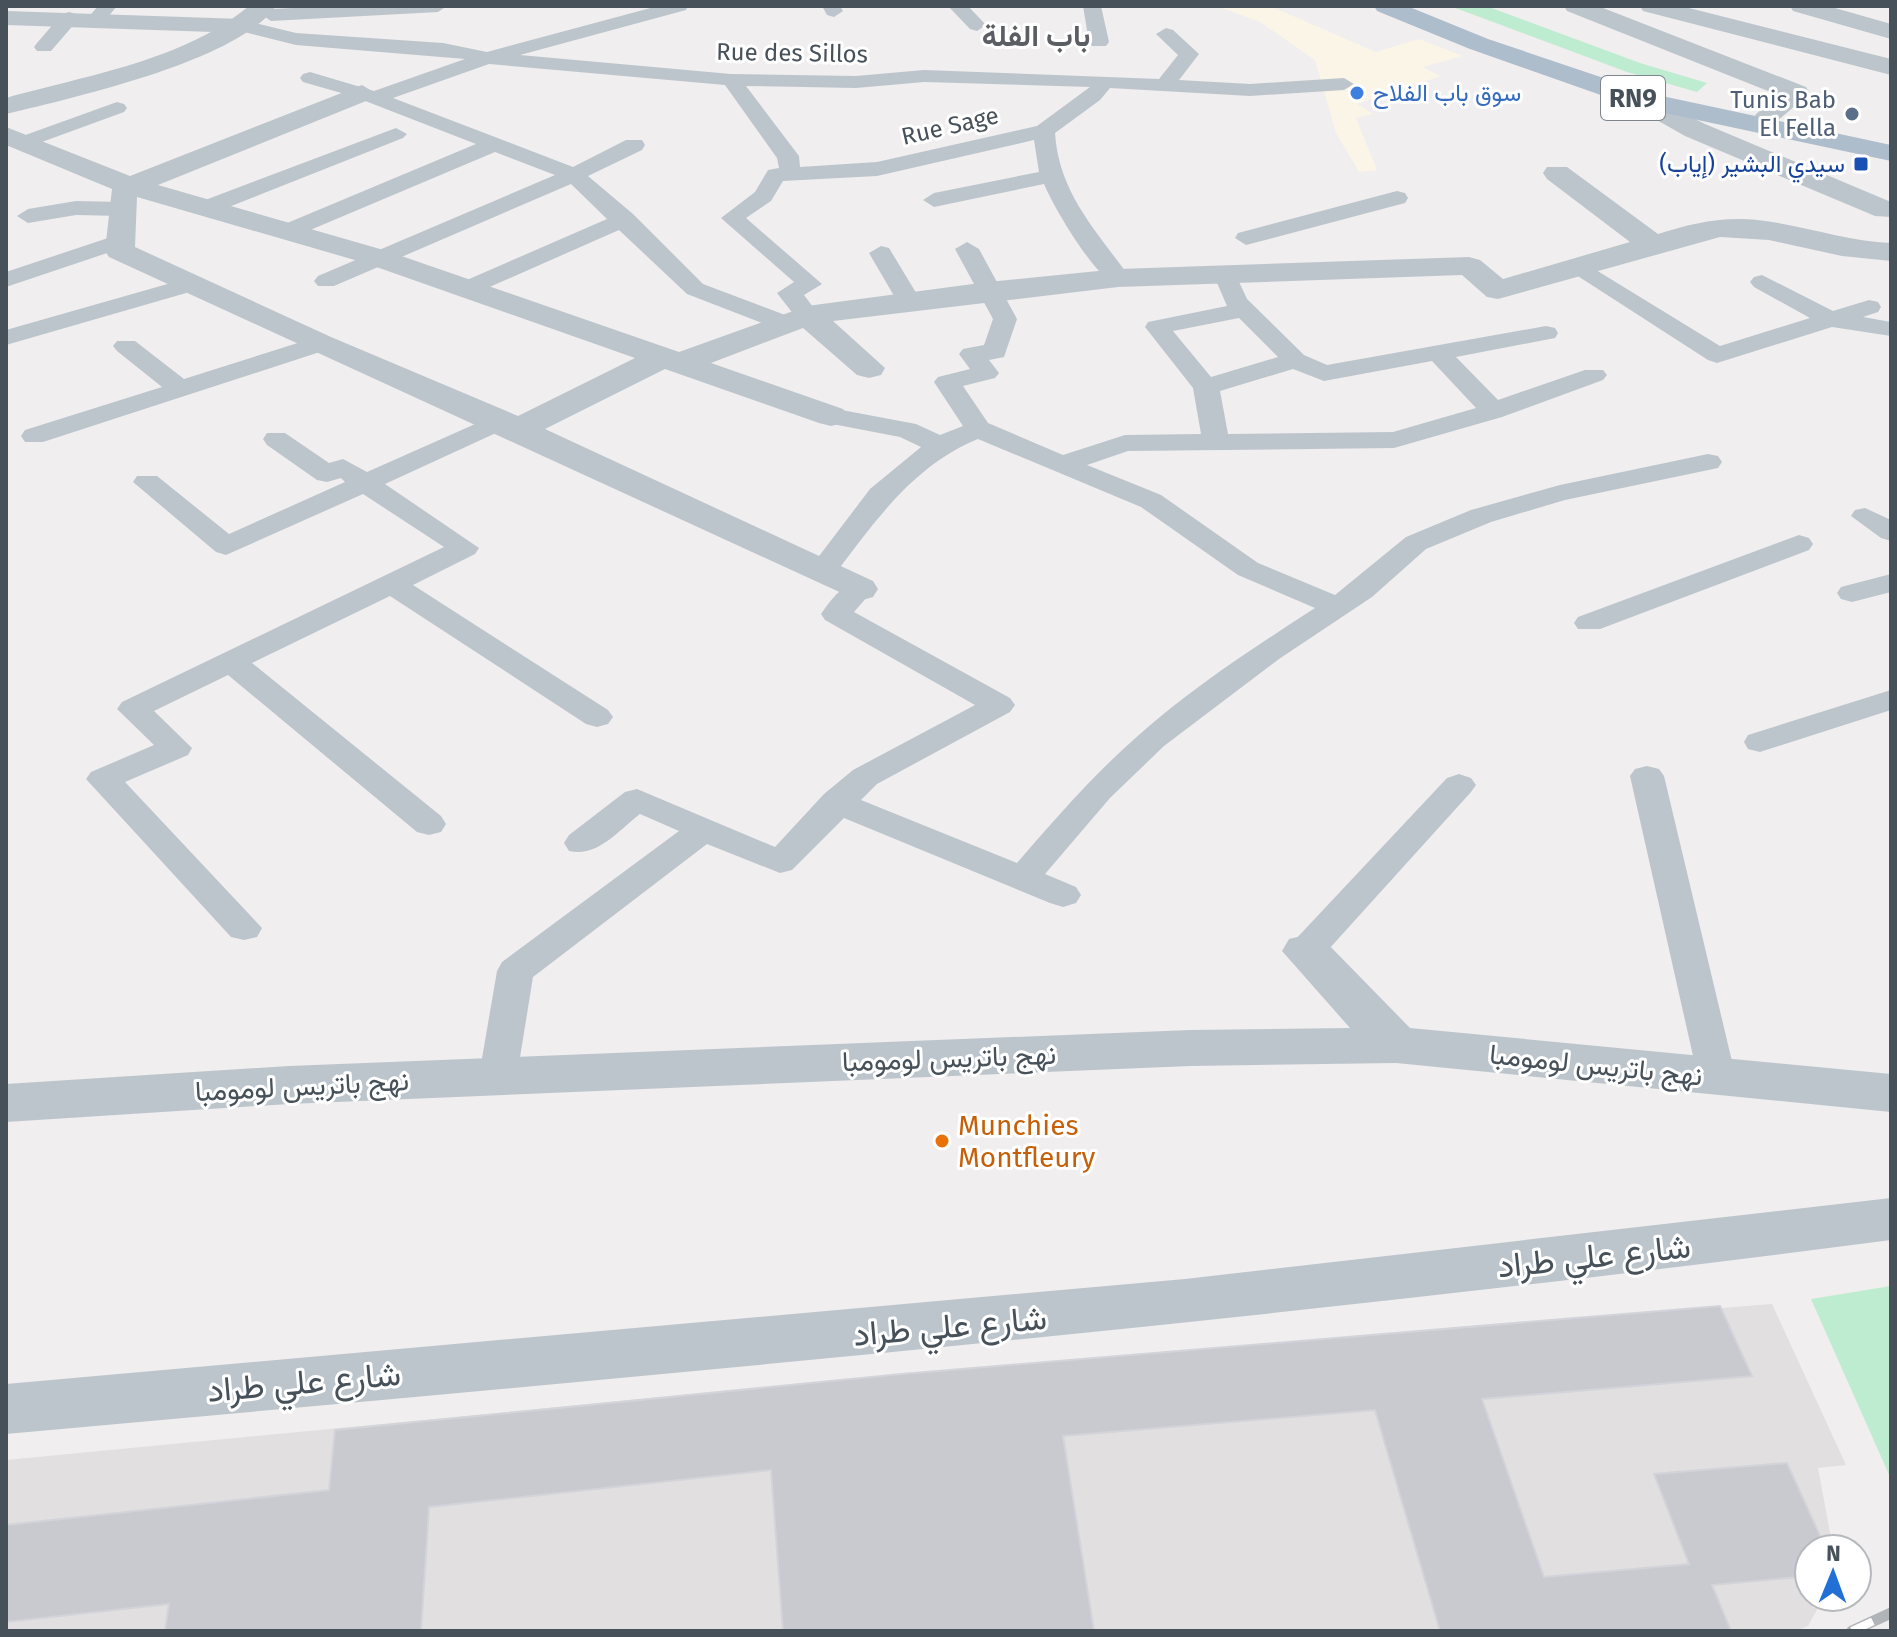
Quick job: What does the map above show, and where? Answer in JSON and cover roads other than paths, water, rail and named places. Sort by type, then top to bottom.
[{"type":"main road","name":"RN9","points":[[1386,6],[1643,84],[1768,115],[1891,139]]},
{"type":"main road","name":"RN9","points":[[1431,6],[1491,40],[1641,100],[1891,153]]},
{"type":"street","points":[[6,106],[189,51],[243,26],[267,10],[438,6]]},
{"type":"street","points":[[6,280],[124,212],[367,95],[487,58],[679,6]]},
{"type":"street","points":[[957,6],[977,25]]},
{"type":"street","points":[[1092,6],[1099,42]]},
{"type":"street","points":[[1576,6],[1797,93],[1768,115]]},
{"type":"street","points":[[1652,6],[1891,67]]},
{"type":"street","points":[[1802,6],[1891,32]]},
{"type":"street","points":[[6,18],[69,18],[102,12],[243,26]]},
{"type":"street","points":[[44,47],[69,18]]},
{"type":"street","name":"Rue des Sillos","points":[[243,26],[296,39],[443,49],[487,58],[731,80],[856,82],[999,70],[1163,87],[1250,90],[1344,84]]},
{"type":"street","points":[[1163,87],[1189,54],[1166,34]]},
{"type":"street","points":[[310,78],[367,95],[574,175],[625,219],[695,289],[796,319],[869,368]]},
{"type":"street","points":[[731,80],[770,129],[781,151],[788,156],[790,173],[776,175],[763,196],[732,218],[810,284],[789,293],[796,319]]},
{"type":"street","name":"Rue Sage","points":[[790,173],[877,169],[1044,131],[1093,96],[1104,83]]},
{"type":"street","points":[[1641,100],[1695,130],[1888,209]]},
{"type":"street","points":[[15,139],[117,108]]},
{"type":"street","points":[[1044,131],[1043,156],[1059,199],[1118,278]]},
{"type":"street","points":[[6,201],[17,220],[76,208],[124,212],[208,207],[396,134]]},
{"type":"street","points":[[15,139],[124,212]]},
{"type":"street","points":[[288,231],[495,144]]},
{"type":"street","points":[[326,281],[376,257],[574,175],[634,145]]},
{"type":"street","points":[[1557,173],[1654,245]]},
{"type":"street","points":[[934,200],[1051,176]]},
{"type":"street","points":[[1246,238],[1397,198]]},
{"type":"street","points":[[208,207],[376,257],[831,416],[907,430],[939,445]]},
{"type":"street","points":[[1782,231],[1888,209]]},
{"type":"street","points":[[124,212],[120,251],[126,256],[509,426],[859,589],[836,614],[999,705],[865,777],[836,802],[780,862],[637,800],[581,843]]},
{"type":"street","points":[[468,288],[625,219]]},
{"type":"street","points":[[147,482],[226,546],[365,483],[674,359],[796,319],[909,301],[1118,278],[1469,266],[1498,290],[1716,227],[1782,231],[1853,249],[1891,252]]},
{"type":"street","points":[[967,249],[1005,319],[995,352],[972,354],[986,373],[947,382],[978,429],[1151,501],[1248,569],[1337,607]]},
{"type":"street","points":[[881,253],[909,301]]},
{"type":"street","points":[[1578,266],[1717,355],[1869,307]]},
{"type":"street","points":[[1226,276],[1236,302],[1243,310],[1295,360],[1324,373],[1546,333]]},
{"type":"street","points":[[1762,282],[1830,319],[1891,329]]},
{"type":"street","points":[[6,338],[192,284]]},
{"type":"street","points":[[1216,442],[1206,387],[1157,327],[1243,310]]},
{"type":"street","points":[[34,436],[320,344]]},
{"type":"street","points":[[126,346],[182,390]]},
{"type":"street","points":[[1437,351],[1493,411]]},
{"type":"street","points":[[1206,387],[1295,360]]},
{"type":"street","points":[[1063,464],[1125,443],[1394,440],[1493,411],[1594,375]]},
{"type":"street","points":[[822,572],[880,495],[939,445],[978,429]]},
{"type":"street","points":[[244,928],[103,779],[176,748],[133,709],[465,548],[343,467],[327,474],[276,439]]},
{"type":"street","points":[[1022,879],[1098,791],[1153,739],[1268,652],[1362,591],[1416,543],[1481,516],[1560,493],[1708,462]]},
{"type":"street","points":[[1891,502],[1865,516],[1891,532]]},
{"type":"street","points":[[1589,623],[1799,544]]},
{"type":"street","points":[[1852,593],[1891,583]]},
{"type":"street","points":[[392,584],[597,717]]},
{"type":"street","points":[[230,661],[429,824]]},
{"type":"street","points":[[1760,742],[1891,700]]},
{"type":"street","points":[[1647,776],[1717,1078]]},
{"type":"street","points":[[1396,1045],[1306,951],[1459,785]]},
{"type":"street","points":[[836,802],[1063,895]]},
{"type":"street","points":[[498,1076],[515,971],[704,829]]},
{"type":"street","name":"نهج باتريس لومومبا","points":[[6,1103],[498,1076],[1190,1048],[1396,1045],[1891,1093]]},
{"type":"street","name":"شارع علي طراد","points":[[6,1409],[1007,1321],[1715,1243],[1891,1219]]},
{"type":"railway","points":[[1852,1631],[1891,1613]]},
{"type":"place","name":"سوق باب الفلاح","points":[[1357,93]]},
{"type":"place","name":"Tunis Bab El Fella","points":[[1852,114]]},
{"type":"place","name":"سيدي البشير (إياب)","points":[[1861,164]]},
{"type":"place","name":"Munchies Montfleury","points":[[942,1141]]},
{"type":"district","name":"باب الفلة","points":[[1036,36]]}]
